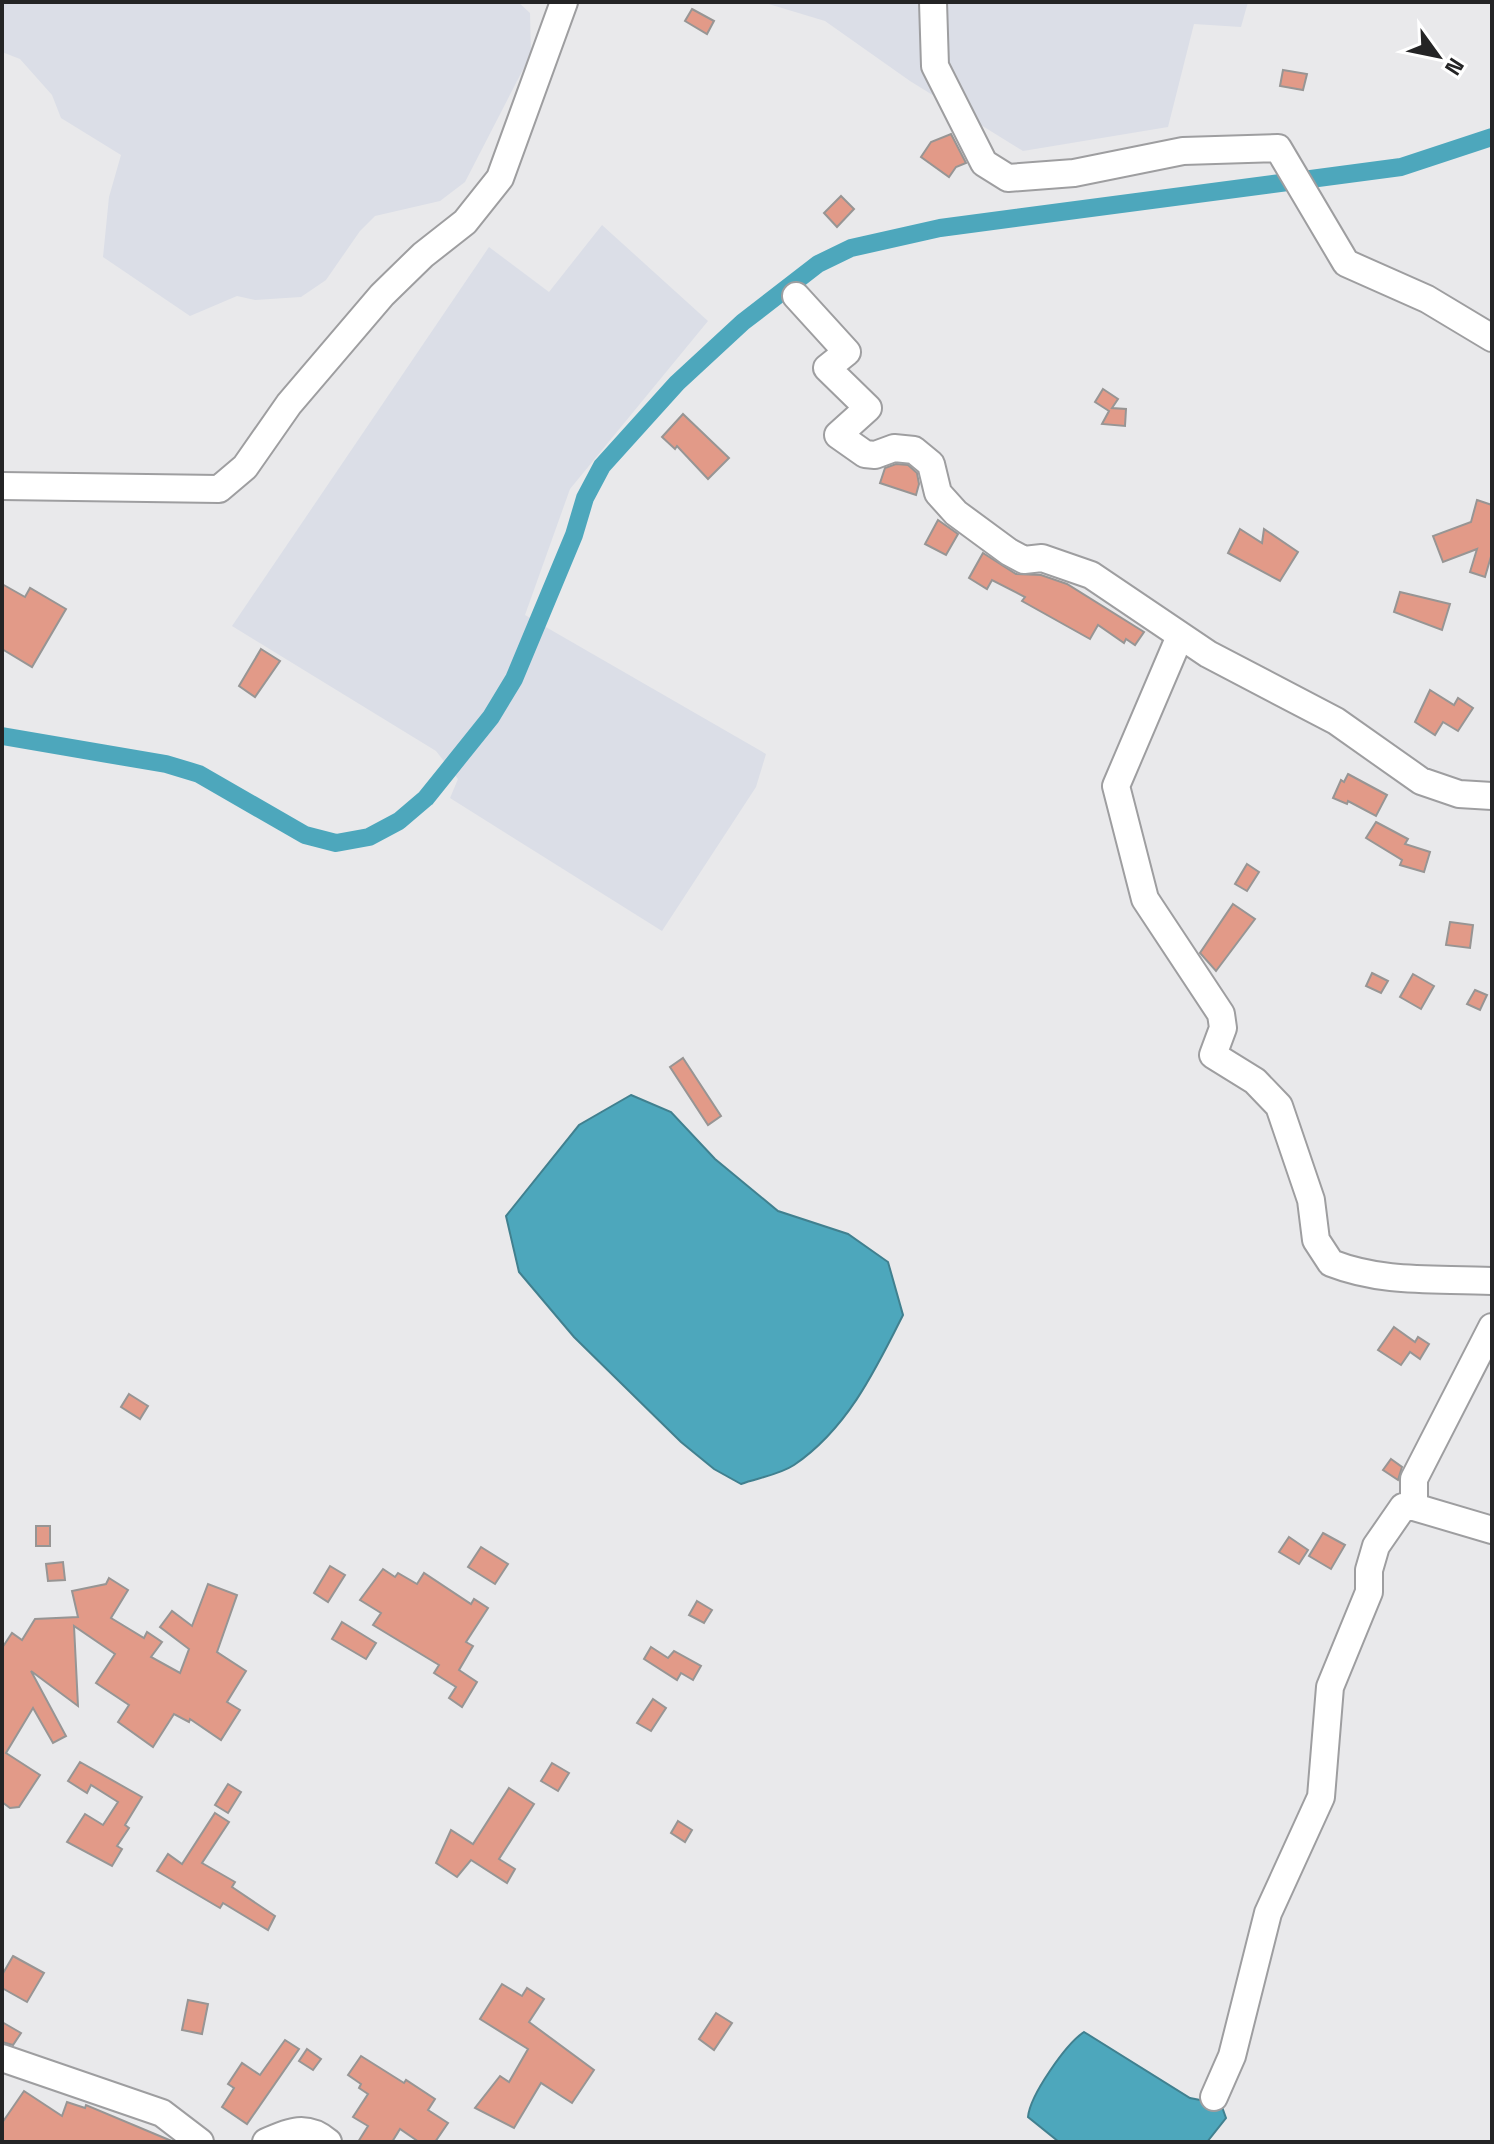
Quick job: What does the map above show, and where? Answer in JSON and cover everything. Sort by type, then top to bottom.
[{"type":"street","points":[[2,486],[219,489],[245,467],[289,404],[382,295],[423,255],[465,222],[500,178],[564,2]]},
{"type":"street","points":[[933,2],[935,66],[984,163],[1008,178],[1074,173],[1183,151],[1278,148],[1346,263],[1427,299],[1492,338]]},
{"type":"street","points":[[796,296],[847,352],[827,368],[868,408],[838,435],[865,454],[875,455],[894,448],[914,450],[931,464],[938,493],[978,532],[1024,560],[1042,558],[1091,575],[1180,636],[1336,721],[1421,781],[1459,794],[1492,796]]},
{"type":"street","points":[[1180,636],[1116,786],[1145,899],[1221,1014],[1223,1028],[1213,1055],[1255,1081],[1279,1106],[1311,1200],[1316,1240],[1331,1263],[1383,1278],[1421,1282],[1492,1281]]},
{"type":"street","points":[[1414,1507],[1414,1479],[1492,1327]]},
{"type":"street","points":[[1214,2097],[1232,2056],[1268,1913],[1321,1797],[1330,1687],[1369,1592],[1369,1570],[1376,1546],[1403,1507],[1414,1507],[1492,1530]]},
{"type":"street","points":[[2,2058],[162,2113],[200,2142]]},
{"type":"street","points":[[266,2142],[294,2129],[317,2133],[328,2142]]},
{"type":"shaded area","points":[[2,2],[518,2],[530,13],[531,54],[465,182],[440,201],[375,216],[360,231],[326,280],[301,297],[255,300],[237,296],[190,316],[103,257],[109,197],[121,155],[61,118],[52,95],[20,59],[2,52]]},
{"type":"shaded area","points":[[762,2],[1248,2],[1241,27],[1194,24],[1168,127],[1023,151],[910,81],[825,21]]},
{"type":"shaded area","points":[[602,225],[708,321],[570,489],[525,615],[766,754],[756,787],[662,931],[450,798],[458,779],[436,751],[232,626],[489,247],[549,292]]},
{"type":"water","points":[[631,1095],[671,1112],[715,1159],[778,1211],[848,1234],[888,1262],[903,1315],[858,1398],[813,1451],[782,1471],[741,1484],[714,1469],[681,1442],[574,1337],[519,1272],[506,1216],[579,1125]]},
{"type":"water","points":[[1084,2032],[1190,2098],[1221,2104],[1226,2118],[1207,2142],[1059,2142],[1028,2117],[1030,2108],[1050,2071]]},
{"type":"building","points":[[692,9],[714,21],[707,34],[685,21]]},
{"type":"building","points":[[1283,70],[1307,74],[1303,90],[1280,86]]},
{"type":"building","points":[[951,134],[966,163],[956,167],[949,177],[921,157],[931,142]]},
{"type":"building","points":[[841,196],[854,209],[837,227],[824,213]]},
{"type":"building","points":[[1103,389],[1118,399],[1112,408],[1126,409],[1125,426],[1102,424],[1109,411],[1095,402]]},
{"type":"building","points":[[683,414],[729,458],[708,479],[677,446],[675,449],[662,437]]},
{"type":"building","points":[[896,464],[908,465],[917,473],[919,484],[916,495],[880,483],[885,468]]},
{"type":"building","points":[[1477,500],[1492,505],[1492,553],[1485,577],[1470,572],[1477,549],[1443,562],[1433,536],[1471,522]]},
{"type":"building","points":[[938,520],[958,534],[946,555],[925,544]]},
{"type":"building","points":[[1240,529],[1262,543],[1264,529],[1298,552],[1280,581],[1228,553]]},
{"type":"building","points":[[983,553],[1016,574],[1041,575],[1067,584],[1144,632],[1135,645],[1126,639],[1124,643],[1098,625],[1090,639],[1022,601],[1025,597],[992,580],[987,589],[969,578]]},
{"type":"building","points":[[2,584],[25,597],[30,588],[66,609],[32,667],[2,649]]},
{"type":"building","points":[[1400,592],[1450,604],[1442,630],[1394,612]]},
{"type":"building","points":[[261,649],[280,661],[255,697],[239,686]]},
{"type":"building","points":[[1430,690],[1454,705],[1458,698],[1473,708],[1458,731],[1443,722],[1435,735],[1415,722]]},
{"type":"building","points":[[1348,774],[1387,795],[1376,816],[1348,801],[1347,804],[1333,798],[1341,780],[1344,782]]},
{"type":"building","points":[[1376,822],[1408,839],[1405,844],[1430,852],[1424,872],[1400,865],[1402,860],[1366,838]]},
{"type":"building","points":[[1247,864],[1259,872],[1247,891],[1235,884]]},
{"type":"building","points":[[1233,904],[1255,919],[1216,971],[1200,953]]},
{"type":"building","points":[[1450,922],[1473,925],[1470,948],[1446,945]]},
{"type":"building","points":[[1372,973],[1388,981],[1381,993],[1366,986]]},
{"type":"building","points":[[1413,974],[1434,986],[1421,1009],[1400,997]]},
{"type":"building","points":[[1475,990],[1487,995],[1480,1010],[1467,1004]]},
{"type":"building","points":[[683,1058],[721,1116],[708,1125],[670,1067]]},
{"type":"building","points":[[1394,1327],[1415,1342],[1418,1337],[1429,1344],[1420,1359],[1410,1352],[1401,1365],[1378,1350]]},
{"type":"building","points":[[129,1394],[148,1406],[140,1419],[121,1407]]},
{"type":"building","points":[[1391,1459],[1402,1467],[1398,1480],[1383,1470]]},
{"type":"building","points":[[36,1526],[50,1526],[50,1546],[36,1546]]},
{"type":"building","points":[[1323,1533],[1345,1545],[1331,1569],[1309,1556]]},
{"type":"building","points":[[1289,1537],[1308,1550],[1299,1564],[1279,1552]]},
{"type":"building","points":[[481,1547],[508,1564],[495,1584],[468,1567]]},
{"type":"building","points":[[63,1562],[65,1580],[48,1581],[46,1564]]},
{"type":"building","points":[[330,1566],[345,1575],[328,1602],[314,1593]]},
{"type":"building","points":[[383,1569],[395,1577],[398,1573],[417,1584],[424,1573],[471,1604],[474,1599],[488,1608],[466,1642],[473,1646],[459,1670],[477,1682],[462,1707],[449,1698],[456,1687],[434,1673],[439,1665],[373,1625],[381,1613],[360,1600]]},
{"type":"building","points":[[109,1578],[128,1590],[111,1618],[144,1638],[147,1632],[162,1642],[151,1657],[180,1673],[189,1649],[160,1627],[172,1611],[192,1626],[208,1584],[237,1595],[217,1652],[246,1671],[227,1702],[240,1710],[221,1740],[190,1719],[189,1722],[174,1714],[153,1747],[118,1722],[129,1705],[96,1683],[115,1654],[74,1626],[78,1706],[31,1671],[66,1736],[53,1743],[33,1708],[6,1753],[40,1775],[19,1807],[10,1808],[2,1802],[2,1648],[12,1633],[22,1640],[35,1619],[78,1617],[72,1591],[106,1584]]},
{"type":"building","points":[[697,1601],[712,1610],[704,1623],[689,1615]]},
{"type":"building","points":[[342,1622],[376,1643],[366,1659],[332,1639]]},
{"type":"building","points":[[651,1647],[668,1658],[674,1651],[701,1666],[693,1680],[681,1673],[677,1680],[644,1659]]},
{"type":"building","points":[[653,1699],[666,1708],[651,1731],[637,1723]]},
{"type":"building","points":[[80,1762],[142,1797],[125,1825],[129,1828],[117,1846],[122,1849],[112,1866],[67,1842],[85,1814],[103,1825],[118,1802],[91,1785],[87,1793],[68,1781]]},
{"type":"building","points":[[552,1763],[569,1773],[558,1791],[541,1781]]},
{"type":"building","points":[[228,1784],[241,1792],[228,1813],[215,1805]]},
{"type":"building","points":[[509,1788],[534,1804],[499,1859],[515,1869],[507,1883],[471,1860],[457,1877],[436,1863],[451,1830],[473,1844]]},
{"type":"building","points":[[215,1813],[229,1822],[202,1863],[235,1882],[232,1887],[275,1916],[268,1930],[223,1903],[220,1908],[157,1871],[168,1854],[182,1864]]},
{"type":"building","points":[[678,1821],[692,1830],[685,1842],[671,1833]]},
{"type":"building","points":[[13,1956],[44,1973],[27,2002],[2,1988],[2,1975]]},
{"type":"building","points":[[502,1984],[522,1996],[527,1988],[544,1999],[529,2022],[594,2070],[572,2103],[541,2083],[514,2128],[475,2108],[500,2076],[509,2082],[528,2049],[480,2019]]},
{"type":"building","points":[[188,2000],[208,2004],[202,2034],[182,2030]]},
{"type":"building","points":[[716,2013],[732,2023],[714,2050],[699,2039]]},
{"type":"building","points":[[2,2022],[21,2033],[13,2045],[2,2042]]},
{"type":"building","points":[[285,2040],[299,2049],[247,2124],[222,2107],[234,2088],[228,2084],[242,2063],[260,2075]]},
{"type":"building","points":[[307,2049],[321,2059],[313,2070],[299,2061]]},
{"type":"building","points":[[361,2056],[435,2099],[428,2110],[448,2123],[435,2142],[419,2142],[400,2129],[392,2142],[358,2142],[368,2126],[353,2117],[368,2094],[359,2088],[361,2084],[348,2075]]},
{"type":"building","points":[[24,2091],[62,2116],[67,2102],[85,2108],[86,2105],[174,2142],[2,2142],[2,2123]]},
{"type":"waterway","points":[[2,736],[166,764],[199,774],[305,835],[336,843],[369,837],[399,821],[426,798],[491,717],[514,679],[574,535],[585,498],[602,466],[677,383],[743,322],[818,264],[851,248],[940,228],[1401,167],[1492,137]]}]
